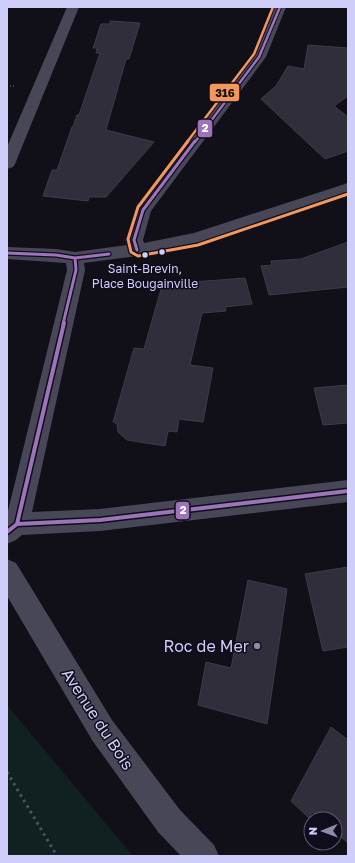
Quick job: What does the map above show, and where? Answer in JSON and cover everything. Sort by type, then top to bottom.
[{"type":"street","points":[[7,164],[73,7]]},
{"type":"street","points":[[137,250],[134,240],[143,210],[259,57],[280,7]]},
{"type":"street","points":[[7,253],[56,255],[75,258],[137,250],[196,239],[348,188]]},
{"type":"street","points":[[75,258],[76,270],[12,528],[100,520],[348,491]]},
{"type":"street","name":"Avenue du Bois","points":[[7,572],[102,730],[169,821],[203,856]]},
{"type":"path","points":[[7,772],[55,855]]},
{"type":"shaded area","points":[[7,705],[133,856],[7,856]]},
{"type":"building","points":[[110,21],[140,23],[129,59],[126,59],[106,130],[154,142],[106,197],[89,197],[88,201],[43,196],[52,170],[57,170],[72,127],[77,115],[79,115],[100,53],[96,53],[97,48],[93,48],[101,24],[110,24]]},
{"type":"building","points":[[308,45],[348,48],[348,96],[334,106],[348,117],[348,151],[325,159],[261,99],[276,86],[288,66],[304,69]]},
{"type":"building","points":[[348,242],[348,287],[269,295],[261,266],[272,265],[271,261],[301,259]]},
{"type":"building","points":[[245,278],[252,304],[225,307],[226,311],[202,313],[190,365],[213,368],[203,422],[179,419],[177,432],[168,431],[165,446],[127,440],[118,432],[117,424],[113,422],[134,348],[144,349],[161,289],[194,286],[193,282]]},
{"type":"building","points":[[348,385],[348,423],[323,425],[314,388]]},
{"type":"building","points":[[348,567],[348,647],[323,651],[305,574]]},
{"type":"building","name":"Roc de Mer","points":[[248,580],[287,589],[267,724],[198,705],[206,662],[231,668]]},
{"type":"building","points":[[331,727],[348,740],[348,843],[343,839],[343,811],[303,811],[303,812],[291,801]]},
{"type":"transit line","name":"316","points":[[273,7],[254,54],[138,207],[128,239],[131,252],[138,256],[198,245],[348,194]]},
{"type":"transit line","name":"2","points":[[137,250],[134,240],[143,210],[259,57],[280,7]]},
{"type":"transit line","name":"2","points":[[7,253],[56,255],[75,258],[109,254]]},
{"type":"transit line","name":"2","points":[[7,532],[17,524],[76,270],[75,258]]},
{"type":"transit line","name":"2","points":[[17,524],[100,520],[348,491]]},
{"type":"place","name":"Saint-Brevin, Place Bougainville","points":[[145,255]]},
{"type":"place","name":"Roc de Mer","points":[[257,646]]}]
